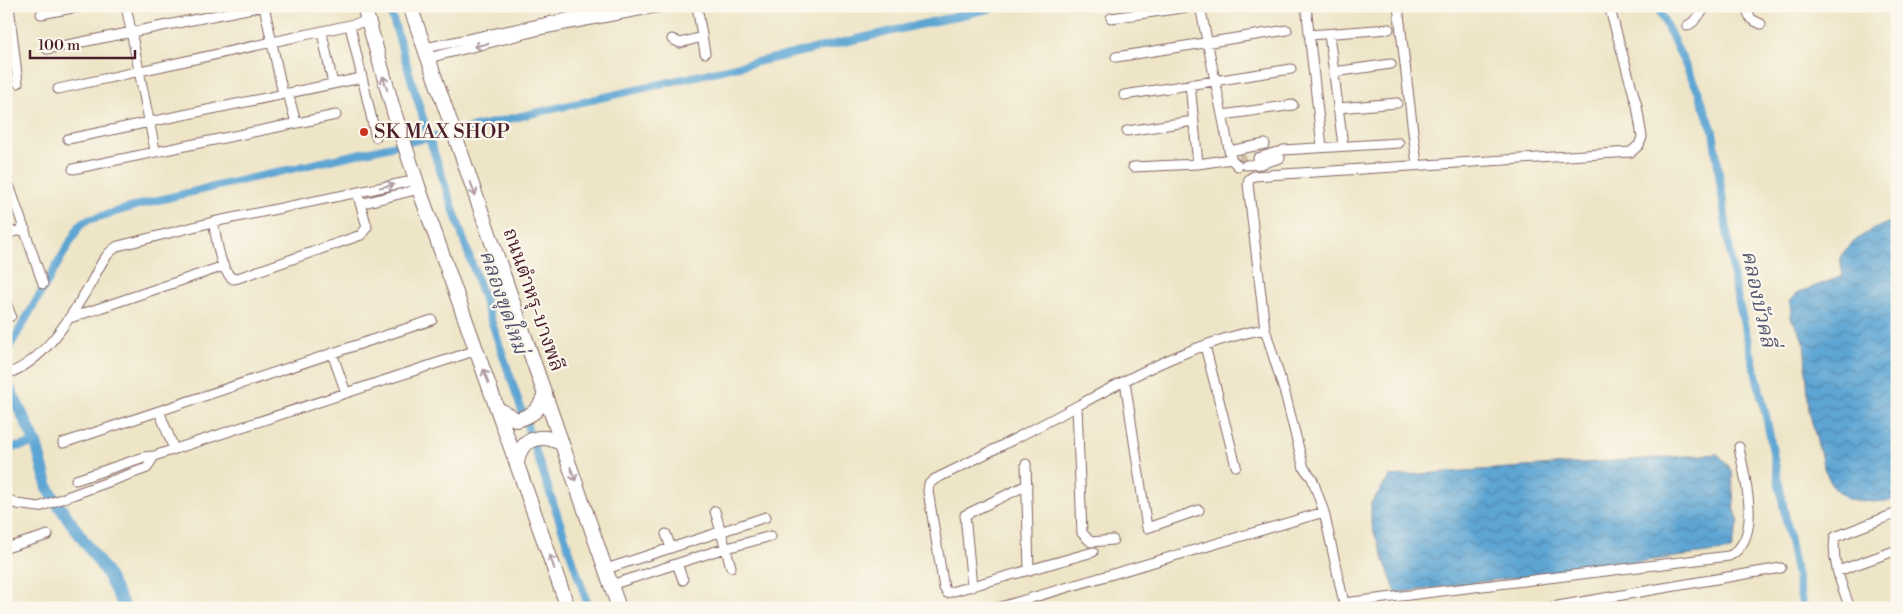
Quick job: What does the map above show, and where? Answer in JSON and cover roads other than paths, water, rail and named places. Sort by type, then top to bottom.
[{"type":"main road","points":[[364,6],[409,158],[568,608]]},
{"type":"main road","name":"ถนนตำหรุ-บางพลี","points":[[410,6],[619,608]]},
{"type":"main road","points":[[498,410],[523,418],[538,408],[545,393]]},
{"type":"main road","points":[[517,463],[518,453],[531,440],[544,437],[562,444]]},
{"type":"street","points":[[9,6],[9,22],[18,82]]},
{"type":"street","points":[[41,14],[83,6]]},
{"type":"street","points":[[126,6],[155,150]]},
{"type":"street","points":[[47,49],[264,6],[272,44],[296,123]]},
{"type":"street","points":[[426,53],[624,6]]},
{"type":"street","points":[[697,6],[705,53]]},
{"type":"street","points":[[1124,6],[1126,16]]},
{"type":"street","points":[[1110,18],[1157,9],[1196,6]]},
{"type":"street","points":[[1200,6],[1223,114],[1238,160]]},
{"type":"street","points":[[1306,6],[1322,147]]},
{"type":"street","points":[[1398,6],[1417,165]]},
{"type":"street","points":[[1609,6],[1637,106],[1642,137],[1639,145],[1631,152],[1265,175],[1254,176],[1249,179],[1248,184],[1265,329],[1286,397],[1304,468],[1312,478],[1324,512],[1344,606],[1729,556],[1738,548],[1750,516],[1739,447]]},
{"type":"street","points":[[1687,26],[1707,6]]},
{"type":"street","points":[[1745,6],[1751,19],[1761,24]]},
{"type":"street","points":[[426,53],[664,7]]},
{"type":"street","points":[[58,89],[272,44],[368,21]]},
{"type":"street","points":[[350,26],[376,136]]},
{"type":"street","points":[[1309,35],[1389,29]]},
{"type":"street","points":[[1116,57],[1208,44],[1287,30]]},
{"type":"street","points":[[322,33],[333,84]]},
{"type":"street","points":[[1329,34],[1343,146]]},
{"type":"street","points":[[672,39],[680,43],[702,37]]},
{"type":"street","points":[[1334,72],[1391,64]]},
{"type":"street","points":[[1124,95],[1291,69]]},
{"type":"street","points":[[68,139],[361,78]]},
{"type":"street","points":[[1190,84],[1198,164]]},
{"type":"street","points":[[1338,108],[1397,103]]},
{"type":"street","points":[[1223,114],[1293,105]]},
{"type":"street","points":[[74,169],[155,150],[336,115]]},
{"type":"street","points":[[1127,131],[1193,122]]},
{"type":"street","points":[[1133,167],[1238,160],[1260,161],[1293,150],[1399,143]]},
{"type":"street","points":[[1238,160],[1265,144]]},
{"type":"street","points":[[1260,161],[1265,175]]},
{"type":"street","points":[[6,176],[43,284]]},
{"type":"street","points":[[7,373],[26,364],[45,347],[70,318],[111,250],[125,243],[213,222],[356,192],[418,184]]},
{"type":"street","points":[[360,204],[418,184]]},
{"type":"street","points":[[213,222],[228,276],[233,279],[238,278],[361,235],[367,227],[356,192]]},
{"type":"street","points":[[6,234],[25,229]]},
{"type":"street","points":[[70,318],[224,266]]},
{"type":"street","points":[[6,302],[11,316]]},
{"type":"street","points":[[63,443],[432,320]]},
{"type":"street","points":[[1093,552],[951,593],[945,591],[928,491],[929,484],[935,479],[1125,381],[1174,358],[1205,346],[1265,329]]},
{"type":"street","points":[[1205,346],[1236,466]]},
{"type":"street","points":[[76,480],[477,350]]},
{"type":"street","points":[[332,353],[346,393]]},
{"type":"street","points":[[1125,381],[1147,528],[1199,510]]},
{"type":"street","points":[[1077,406],[1082,533],[1091,542],[1113,540]]},
{"type":"street","points":[[159,411],[174,449]]},
{"type":"street","points":[[8,501],[29,507],[48,505],[147,468],[154,456]]},
{"type":"street","points":[[1026,464],[1028,571]]},
{"type":"street","points":[[972,587],[965,515],[1027,485]]},
{"type":"street","points":[[715,511],[731,568]]},
{"type":"street","points":[[997,608],[1324,512]]},
{"type":"street","points":[[1850,608],[1833,548],[1835,537],[1897,514]]},
{"type":"street","points":[[606,569],[766,517]]},
{"type":"street","points":[[666,534],[671,548]]},
{"type":"street","points":[[6,548],[48,535]]},
{"type":"street","points":[[612,585],[726,548],[771,536]]},
{"type":"street","points":[[1838,571],[1897,550]]},
{"type":"street","points":[[677,564],[683,580]]},
{"type":"street","points":[[1546,608],[1781,568]]},
{"type":"water","points":[[1897,220],[1897,500],[1874,502],[1847,499],[1832,485],[1824,468],[1809,411],[1804,340],[1791,318],[1790,301],[1799,292],[1843,276],[1840,257],[1845,250],[1865,234]]},
{"type":"water","points":[[1717,454],[1732,471],[1734,507],[1739,522],[1731,550],[1396,593],[1371,524],[1371,503],[1390,476]]},
{"type":"waterway","name":"คลองขุดใหม่","points":[[389,6],[429,138],[589,608]]},
{"type":"waterway","points":[[6,353],[80,225],[85,221],[146,203],[213,187],[1001,6]]},
{"type":"waterway","name":"คลองบัวคลี่","points":[[1657,6],[1699,93],[1713,131],[1735,287],[1766,416],[1803,608]]},
{"type":"waterway","points":[[6,381],[36,443],[48,488],[104,569],[125,608]]},
{"type":"waterway","points":[[6,449],[36,443]]},
{"type":"tunnel","points":[[1239,159],[1246,159]]},
{"type":"place","name":"SK MAX SHOP","points":[[364,132]]}]
